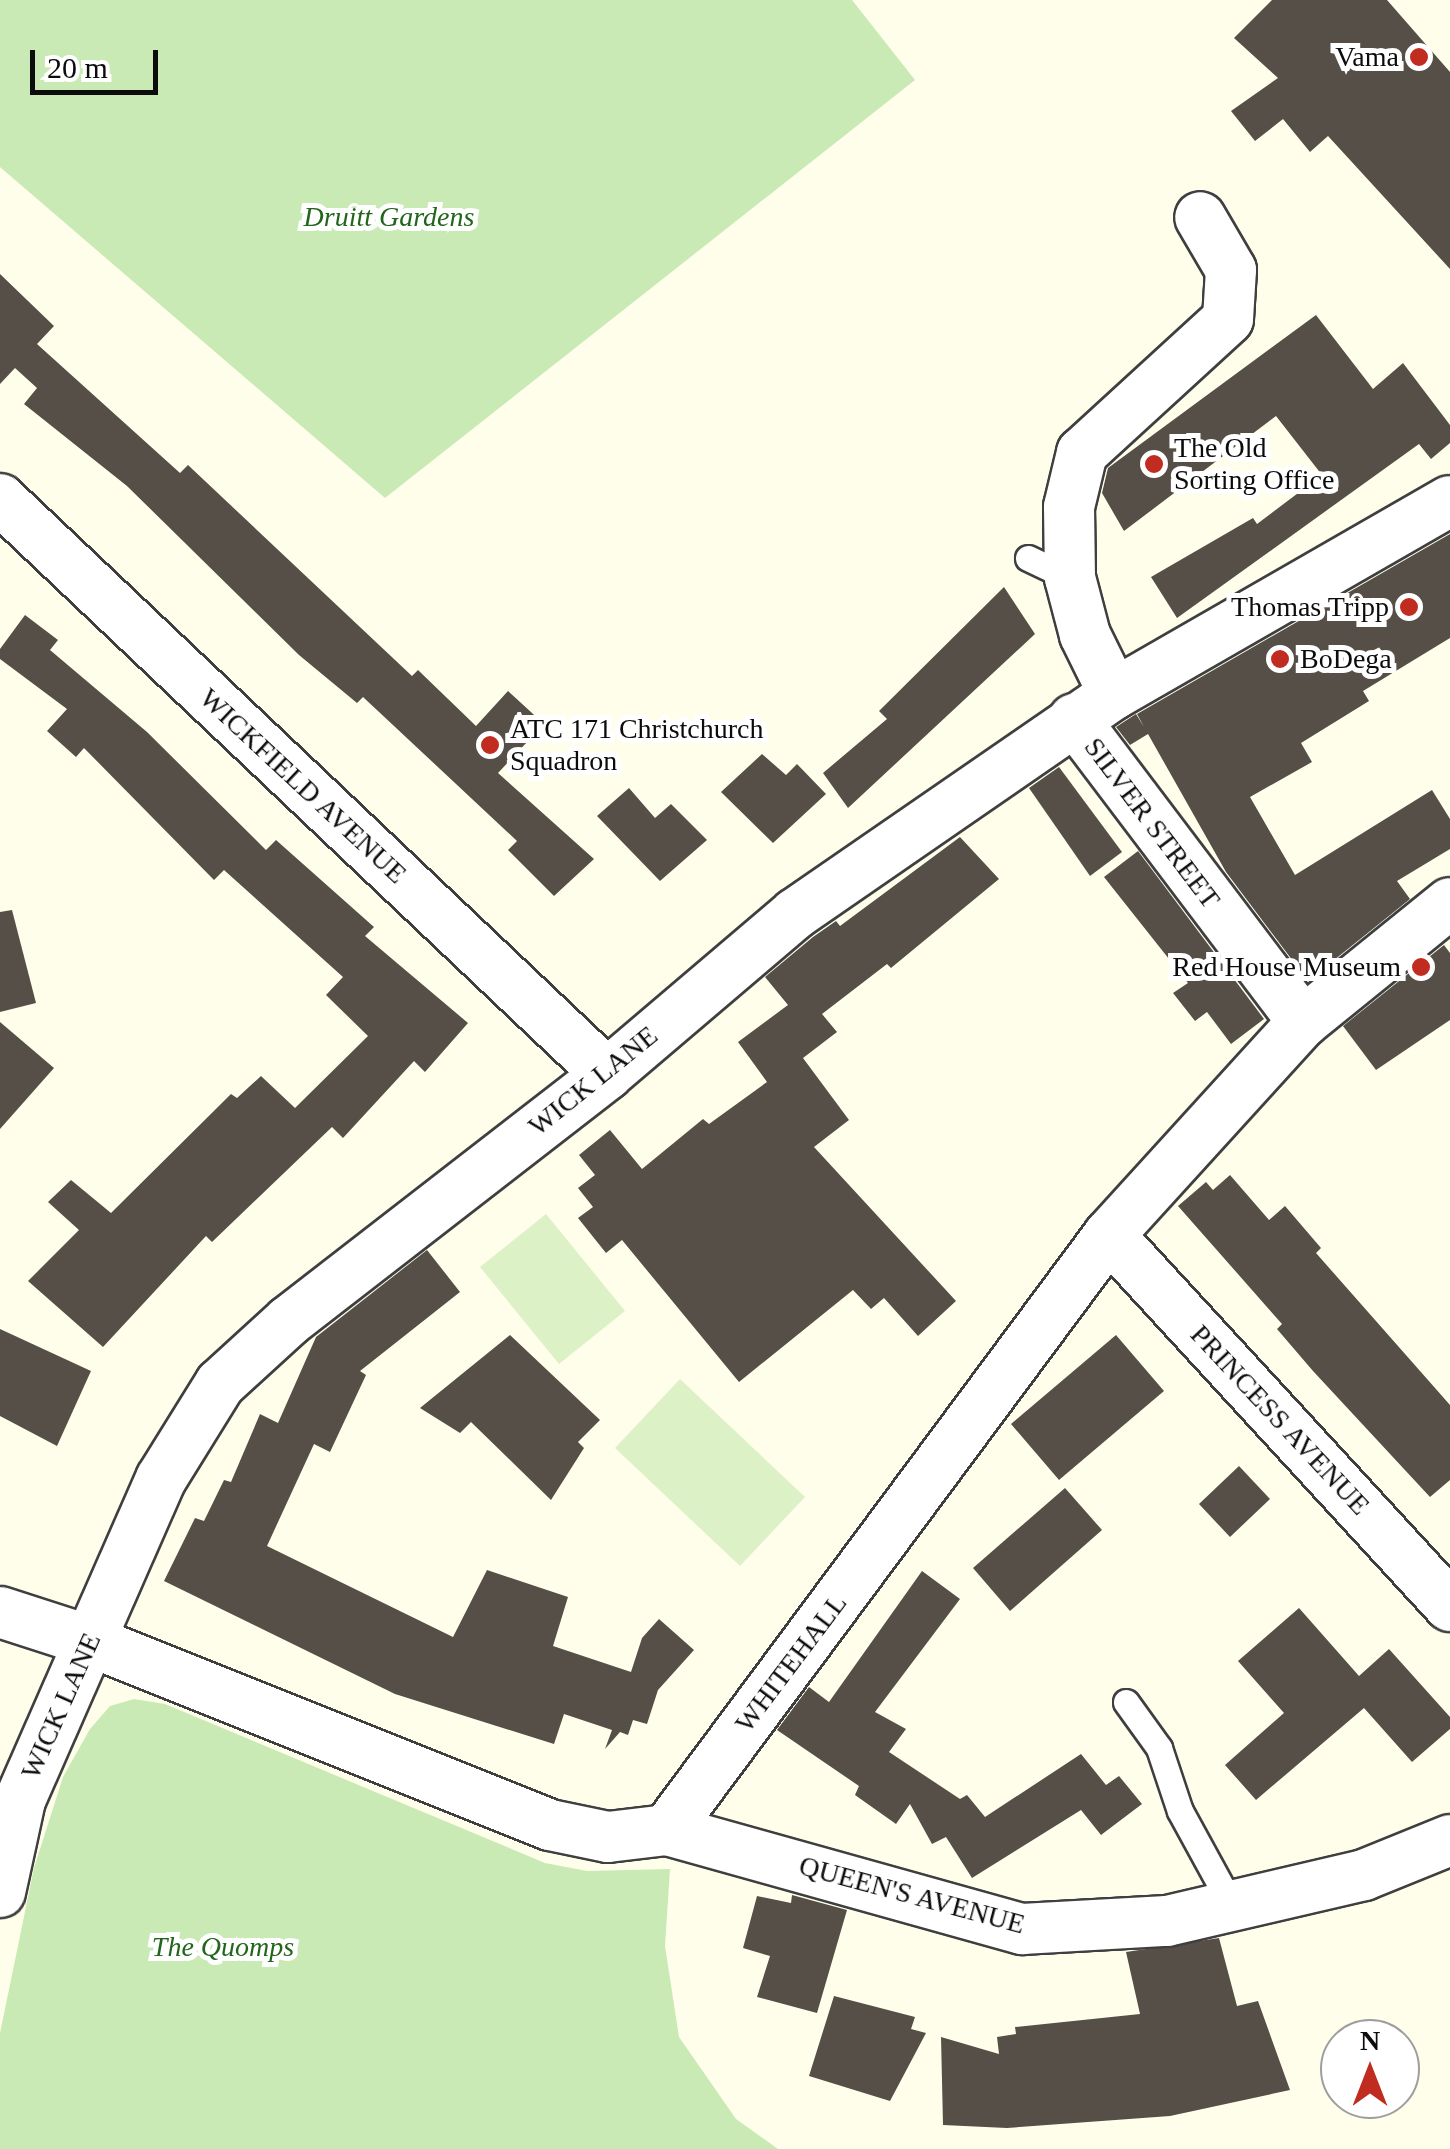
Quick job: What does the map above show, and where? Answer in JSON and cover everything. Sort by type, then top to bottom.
[{"type":"street","name":"SILVER STREET","points":[[1200,217],[1231,270],[1228,319],[1082,453],[1049,568],[1085,635],[1094,707],[1303,1022]]},
{"type":"street","name":"WICKFIELD AVENUE","points":[[0,498],[606,1074]]},
{"type":"street","name":"WICK LANE","points":[[0,1892],[20,1800],[161,1479],[220,1384],[289,1321],[606,1074],[795,914],[1094,707],[1450,502]]},
{"type":"street","name":"WHITEHALL","points":[[666,1830],[1109,1235],[1303,1022],[1450,902]]},
{"type":"street","name":"PRINCESS AVENUE","points":[[1109,1235],[1450,1606]]},
{"type":"street","points":[[0,1612],[90,1641],[550,1825],[608,1837],[666,1830]]},
{"type":"street","name":"QUEEN'S AVENUE","points":[[666,1830],[1022,1929],[1167,1921],[1364,1876],[1450,1840]]},
{"type":"lane","points":[[1126,1702],[1159,1748],[1187,1825],[1232,1906]]},
{"type":"green space","name":"Druitt Gardens","points":[[0,0],[852,0],[915,80],[385,498],[0,167]]},
{"type":"green space","points":[[546,1214],[625,1311],[559,1364],[480,1267]]},
{"type":"green space","points":[[680,1379],[805,1497],[740,1566],[615,1448]]},
{"type":"green space","name":"The Quomps","points":[[134,1699],[165,1704],[545,1863],[587,1871],[670,1869],[665,1946],[679,2037],[736,2119],[778,2149],[0,2149],[0,2033],[34,1868],[63,1777],[90,1729],[110,1706]]},
{"type":"building","points":[[1272,0],[1387,0],[1450,72],[1450,269],[1328,136],[1310,152],[1283,119],[1255,141],[1231,111],[1278,78],[1234,38]]},
{"type":"building","points":[[0,274],[54,326],[37,344],[180,473],[188,465],[412,676],[418,670],[476,726],[508,691],[544,724],[498,773],[594,859],[554,896],[508,850],[517,841],[363,697],[357,703],[299,655],[127,486],[24,404],[37,388],[15,368],[0,384]]},
{"type":"building","name":"The Old Sorting Office","points":[[1316,315],[1373,389],[1403,363],[1450,425],[1450,443],[1431,459],[1419,444],[1177,618],[1151,577],[1253,518],[1257,524],[1322,475],[1276,416],[1124,531],[1102,493],[1108,468]]},
{"type":"building","points":[[1450,534],[1450,638],[1363,691],[1369,701],[1301,743],[1312,762],[1250,797],[1295,875],[1432,790],[1450,819],[1450,849],[1397,881],[1410,899],[1308,981],[1226,872],[1148,734],[1130,745],[1116,727],[1136,714],[1144,727],[1137,714]]},
{"type":"building","points":[[1004,587],[1035,634],[848,808],[823,773],[887,719],[879,711]]},
{"type":"building","points":[[25,615],[58,640],[50,650],[147,732],[266,850],[276,840],[374,927],[365,936],[468,1023],[425,1072],[414,1061],[343,1138],[332,1127],[212,1242],[206,1236],[103,1347],[28,1281],[79,1230],[48,1202],[71,1180],[111,1213],[231,1094],[237,1098],[261,1076],[295,1108],[368,1036],[326,995],[343,977],[224,870],[214,880],[84,748],[76,757],[47,731],[67,709],[0,659],[0,649]]},
{"type":"building","points":[[762,754],[786,775],[797,764],[826,794],[773,843],[721,792]]},
{"type":"building","points":[[1059,767],[1122,852],[1090,876],[1029,788]]},
{"type":"building","points":[[629,788],[655,818],[671,804],[707,840],[660,881],[597,816]]},
{"type":"building","points":[[960,837],[999,879],[891,968],[887,964],[822,1014],[837,1032],[803,1058],[849,1120],[814,1147],[956,1301],[918,1336],[884,1298],[871,1309],[853,1290],[739,1382],[622,1240],[606,1253],[578,1218],[593,1207],[578,1188],[595,1175],[579,1155],[610,1130],[642,1169],[703,1119],[709,1124],[767,1082],[738,1042],[788,1005],[765,977],[813,937],[836,921],[840,926]]},
{"type":"building","points":[[1138,851],[1264,1019],[1231,1044],[1207,1012],[1195,1021],[1173,993],[1188,983],[1104,877]]},
{"type":"building","points":[[12,910],[36,1003],[0,1012],[0,912]]},
{"type":"building","points":[[1444,945],[1450,953],[1450,1020],[1376,1070],[1343,1026]]},
{"type":"building","points":[[0,1022],[54,1068],[0,1129]]},
{"type":"building","points":[[1230,1175],[1269,1220],[1285,1206],[1321,1248],[1316,1253],[1450,1405],[1450,1480],[1430,1497],[1313,1371],[1277,1329],[1282,1324],[1178,1206],[1206,1182],[1213,1190]]},
{"type":"building","points":[[427,1250],[460,1292],[360,1371],[366,1375],[330,1452],[314,1444],[267,1546],[453,1637],[487,1570],[568,1597],[553,1646],[631,1672],[642,1638],[659,1619],[694,1650],[658,1690],[647,1724],[633,1720],[628,1735],[620,1732],[605,1749],[612,1730],[564,1714],[554,1744],[395,1694],[164,1581],[195,1518],[204,1521],[224,1480],[231,1482],[260,1414],[278,1423],[316,1337]]},
{"type":"building","points":[[0,1329],[91,1371],[57,1446],[0,1416]]},
{"type":"building","points":[[510,1335],[600,1420],[578,1442],[584,1448],[551,1500],[471,1422],[460,1433],[420,1408]]},
{"type":"building","points":[[1116,1335],[1164,1391],[1059,1480],[1011,1424]]},
{"type":"building","points":[[1239,1466],[1270,1499],[1230,1537],[1199,1504]]},
{"type":"building","points":[[1065,1488],[1102,1530],[1010,1611],[973,1568]]},
{"type":"building","points":[[922,1571],[960,1599],[875,1712],[906,1729],[889,1752],[960,1799],[967,1795],[985,1817],[1081,1754],[1106,1785],[1119,1776],[1142,1804],[1101,1835],[1081,1810],[972,1878],[946,1837],[932,1844],[910,1804],[896,1824],[855,1795],[859,1786],[777,1730],[809,1687],[829,1702]]},
{"type":"building","points":[[1299,1608],[1359,1676],[1389,1649],[1450,1717],[1450,1729],[1412,1762],[1364,1708],[1256,1800],[1225,1765],[1284,1713],[1238,1661]]},
{"type":"building","points":[[792,1895],[847,1910],[817,2013],[757,1997],[770,1956],[743,1948],[757,1896],[791,1903]]},
{"type":"building","points":[[1219,1938],[1237,2006],[1258,2001],[1290,2090],[1170,2116],[1007,2128],[943,2125],[941,2037],[999,2054],[997,2037],[1016,2034],[1015,2027],[1140,2014],[1126,1952]]},
{"type":"building","points":[[834,1996],[915,2017],[911,2029],[926,2033],[890,2101],[809,2076]]},
{"type":"place","name":"Vama","points":[[1419,57]]},
{"type":"place","name":"The Old Sorting Office","points":[[1154,464]]},
{"type":"place","name":"Thomas Tripp","points":[[1409,607]]},
{"type":"place","name":"BoDega","points":[[1280,659]]},
{"type":"place","name":"ATC 171 Christchurch Squadron","points":[[490,745]]},
{"type":"place","name":"Red House Museum","points":[[1421,967]]}]
